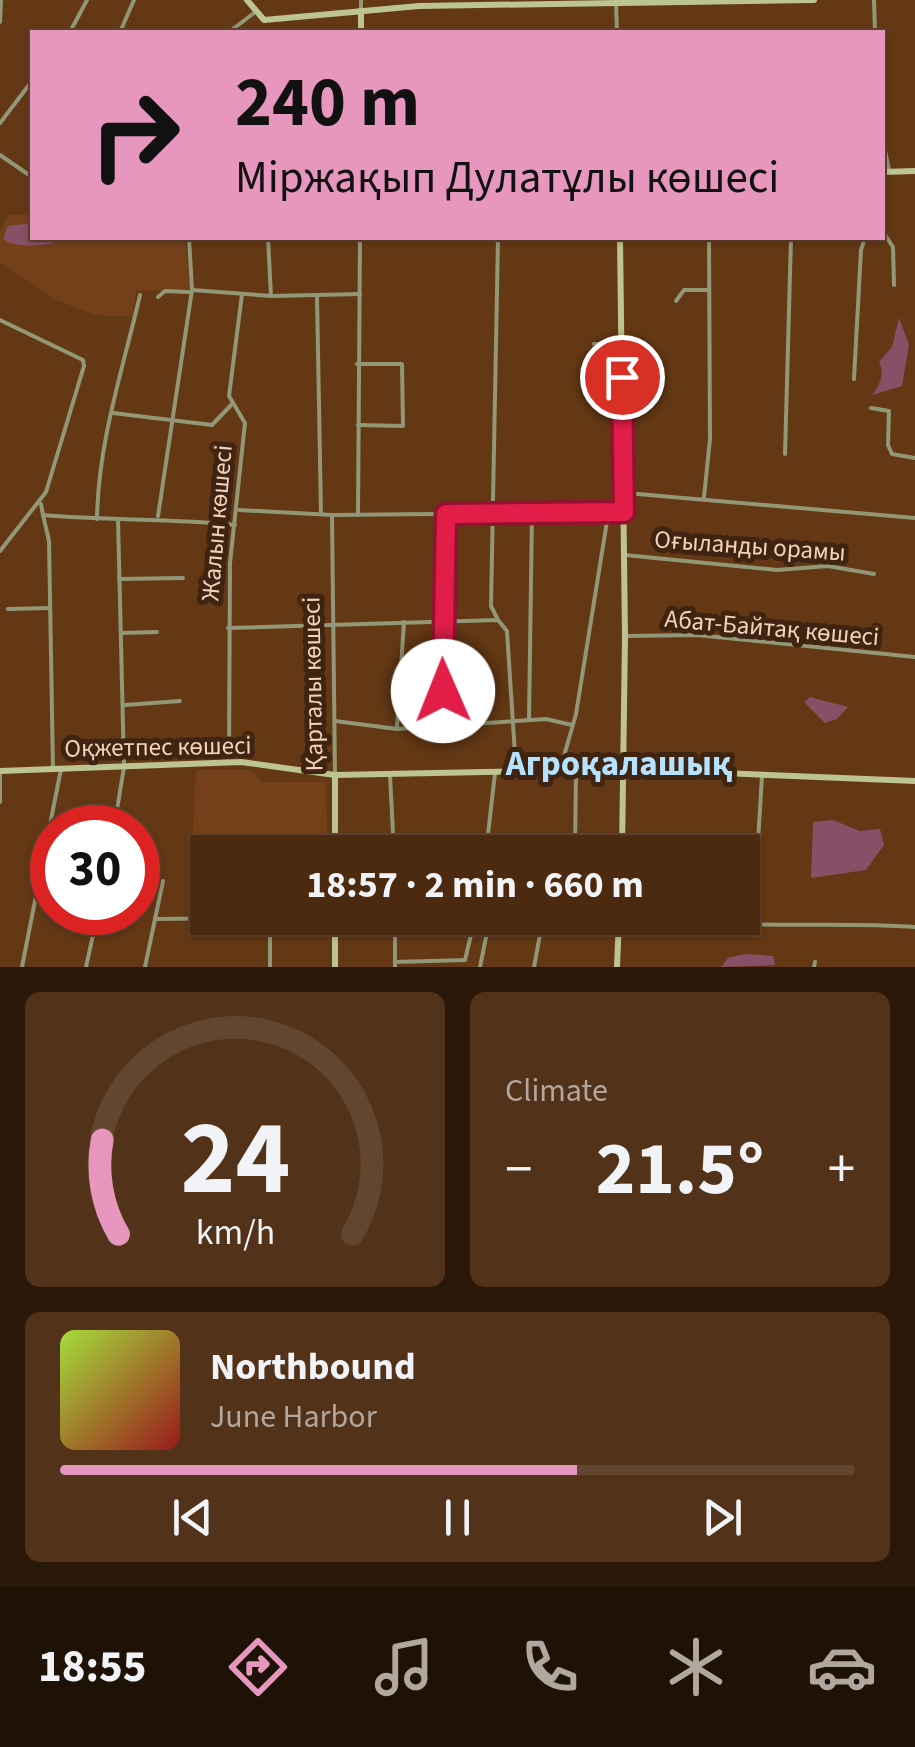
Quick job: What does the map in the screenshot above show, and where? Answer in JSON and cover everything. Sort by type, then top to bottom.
[{"type":"street","points":[[0,22],[2,0]]},
{"type":"street","points":[[71,30],[86,0]]},
{"type":"street","points":[[121,30],[134,0]]},
{"type":"street","points":[[247,0],[254,13],[264,20],[528,2],[814,0]]},
{"type":"street","points":[[360,30],[361,0]]},
{"type":"street","points":[[874,0],[875,30]]},
{"type":"street","points":[[616,3],[617,30]]},
{"type":"street","points":[[233,30],[254,13]]},
{"type":"street","points":[[264,20],[264,30]]},
{"type":"street","points":[[0,123],[30,86]]},
{"type":"street","points":[[0,155],[30,175]]},
{"type":"street","points":[[886,172],[915,170]]},
{"type":"street","points":[[885,235],[893,247],[894,285]]},
{"type":"street","points":[[158,516],[190,291],[188,240]]},
{"type":"street","points":[[268,240],[271,296]]},
{"type":"street","points":[[358,515],[360,240]]},
{"type":"street","points":[[498,240],[491,606],[500,622],[516,772]]},
{"type":"street","points":[[620,240],[626,636],[623,835]]},
{"type":"street","points":[[704,498],[710,439],[709,240]]},
{"type":"street","points":[[785,454],[791,240]]},
{"type":"street","points":[[854,379],[861,250],[865,240]]},
{"type":"street","points":[[676,301],[684,290],[710,290]]},
{"type":"street","points":[[158,296],[190,291],[271,296],[360,294]]},
{"type":"street","name":"Жалын көшесі","points":[[228,762],[228,628],[245,423],[229,396],[242,294]]},
{"type":"street","points":[[97,518],[111,413],[140,296]]},
{"type":"street","points":[[317,296],[321,514]]},
{"type":"street","points":[[0,320],[83,360],[70,421],[41,503],[0,550]]},
{"type":"street","points":[[594,344],[622,345]]},
{"type":"street","points":[[358,364],[402,364],[406,391],[402,426],[358,425]]},
{"type":"street","points":[[111,413],[216,424],[232,404]]},
{"type":"street","points":[[871,408],[889,412],[888,446],[892,454],[915,458]]},
{"type":"street","points":[[624,493],[915,518]]},
{"type":"street","points":[[22,967],[57,769],[49,541],[41,503]]},
{"type":"street","points":[[237,510],[332,516],[624,512]]},
{"type":"street","points":[[444,726],[446,514]]},
{"type":"street","points":[[530,720],[532,514]]},
{"type":"street","points":[[560,770],[572,725],[609,514]]},
{"type":"street","points":[[43,515],[158,516],[236,526]]},
{"type":"street","name":"Қарталы көшесі","points":[[332,516],[334,835]]},
{"type":"street","points":[[118,518],[124,768],[118,805]]},
{"type":"street","name":"Оғыланды орамы","points":[[624,554],[777,570],[828,566],[874,574]]},
{"type":"street","points":[[119,579],[183,578]]},
{"type":"street","points":[[8,608],[50,608]]},
{"type":"street","points":[[228,628],[442,620],[500,622]]},
{"type":"street","points":[[397,729],[404,622]]},
{"type":"street","points":[[122,632],[158,632]]},
{"type":"street","name":"Абат-Байтақ көшесі","points":[[626,636],[697,636],[915,658]]},
{"type":"street","points":[[124,705],[180,702]]},
{"type":"street","points":[[335,721],[397,729],[530,720],[572,725]]},
{"type":"street","name":"Оқжетпес көшесі","points":[[0,771],[228,762],[335,775],[626,769],[915,781]]},
{"type":"street","points":[[575,835],[576,770]]},
{"type":"street","points":[[0,771],[0,802]]},
{"type":"street","points":[[489,835],[496,773]]},
{"type":"street","points":[[390,776],[393,835]]},
{"type":"street","points":[[758,835],[762,776]]},
{"type":"street","points":[[160,892],[162,881]]},
{"type":"street","points":[[160,919],[190,919]]},
{"type":"street","points":[[760,924],[855,922],[915,927]]},
{"type":"street","points":[[86,967],[93,935]]},
{"type":"street","points":[[145,967],[152,935]]},
{"type":"street","points":[[270,935],[270,967]]},
{"type":"street","points":[[335,935],[335,967]]},
{"type":"street","points":[[394,935],[395,964],[460,962],[468,956],[472,935]]},
{"type":"street","points":[[480,967],[487,935]]},
{"type":"street","points":[[534,967],[540,935]]},
{"type":"street","points":[[617,967],[618,935]]},
{"type":"shaded area","points":[[30,214],[30,240],[185,240],[190,289],[136,291],[132,317],[95,315],[56,300],[0,262],[0,233],[8,215]]},
{"type":"shaded area","points":[[30,223],[30,240],[58,240],[33,246],[16,244],[3,239],[8,226]]},
{"type":"shaded area","points":[[899,318],[909,345],[902,386],[872,395],[881,379],[879,362],[892,347]]},
{"type":"shaded area","points":[[810,697],[848,707],[837,719],[825,723],[804,702]]},
{"type":"shaded area","points":[[196,770],[251,770],[262,782],[326,782],[327,835],[193,835]]},
{"type":"shaded area","points":[[833,820],[860,831],[880,829],[884,845],[866,870],[811,878],[813,822]]},
{"type":"shaded area","points":[[745,954],[773,956],[775,965],[721,967],[728,958]]},
{"type":"district","name":"Агроқалашық","points":[[619,764]]},
{"type":"route","points":[[443,691],[446,514],[624,512],[622,377]]}]
